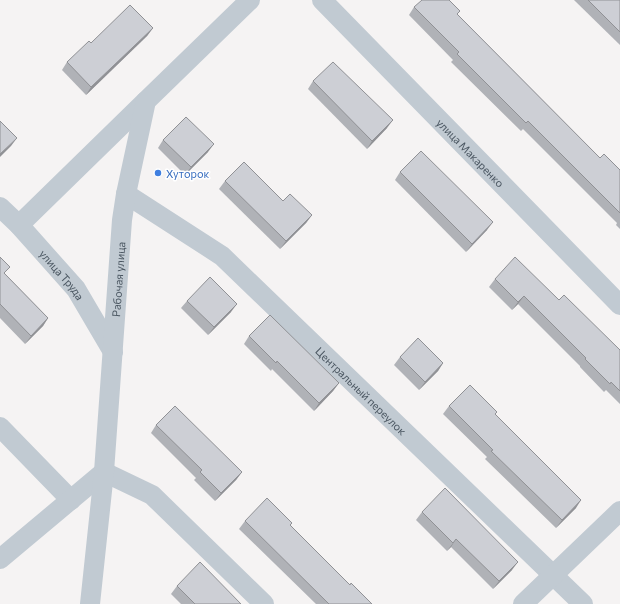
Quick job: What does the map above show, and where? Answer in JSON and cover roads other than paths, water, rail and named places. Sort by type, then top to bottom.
[{"type":"street","points":[[19,225],[250,0]]},
{"type":"street","name":"улица Макаренко","points":[[322,0],[620,305]]},
{"type":"street","name":"Рабочая улица","points":[[90,604],[104,472],[122,220],[126,194],[146,101]]},
{"type":"street","name":"Центральный переулок","points":[[126,194],[222,256],[583,604]]},
{"type":"street","name":"улица Труда","points":[[0,207],[19,225],[76,289],[112,352]]},
{"type":"street","points":[[0,427],[71,500]]},
{"type":"street","points":[[0,559],[104,472],[152,495],[264,604]]},
{"type":"street","points":[[523,604],[620,511]]},
{"type":"place","name":"Хуторок","points":[[158,173]]}]
